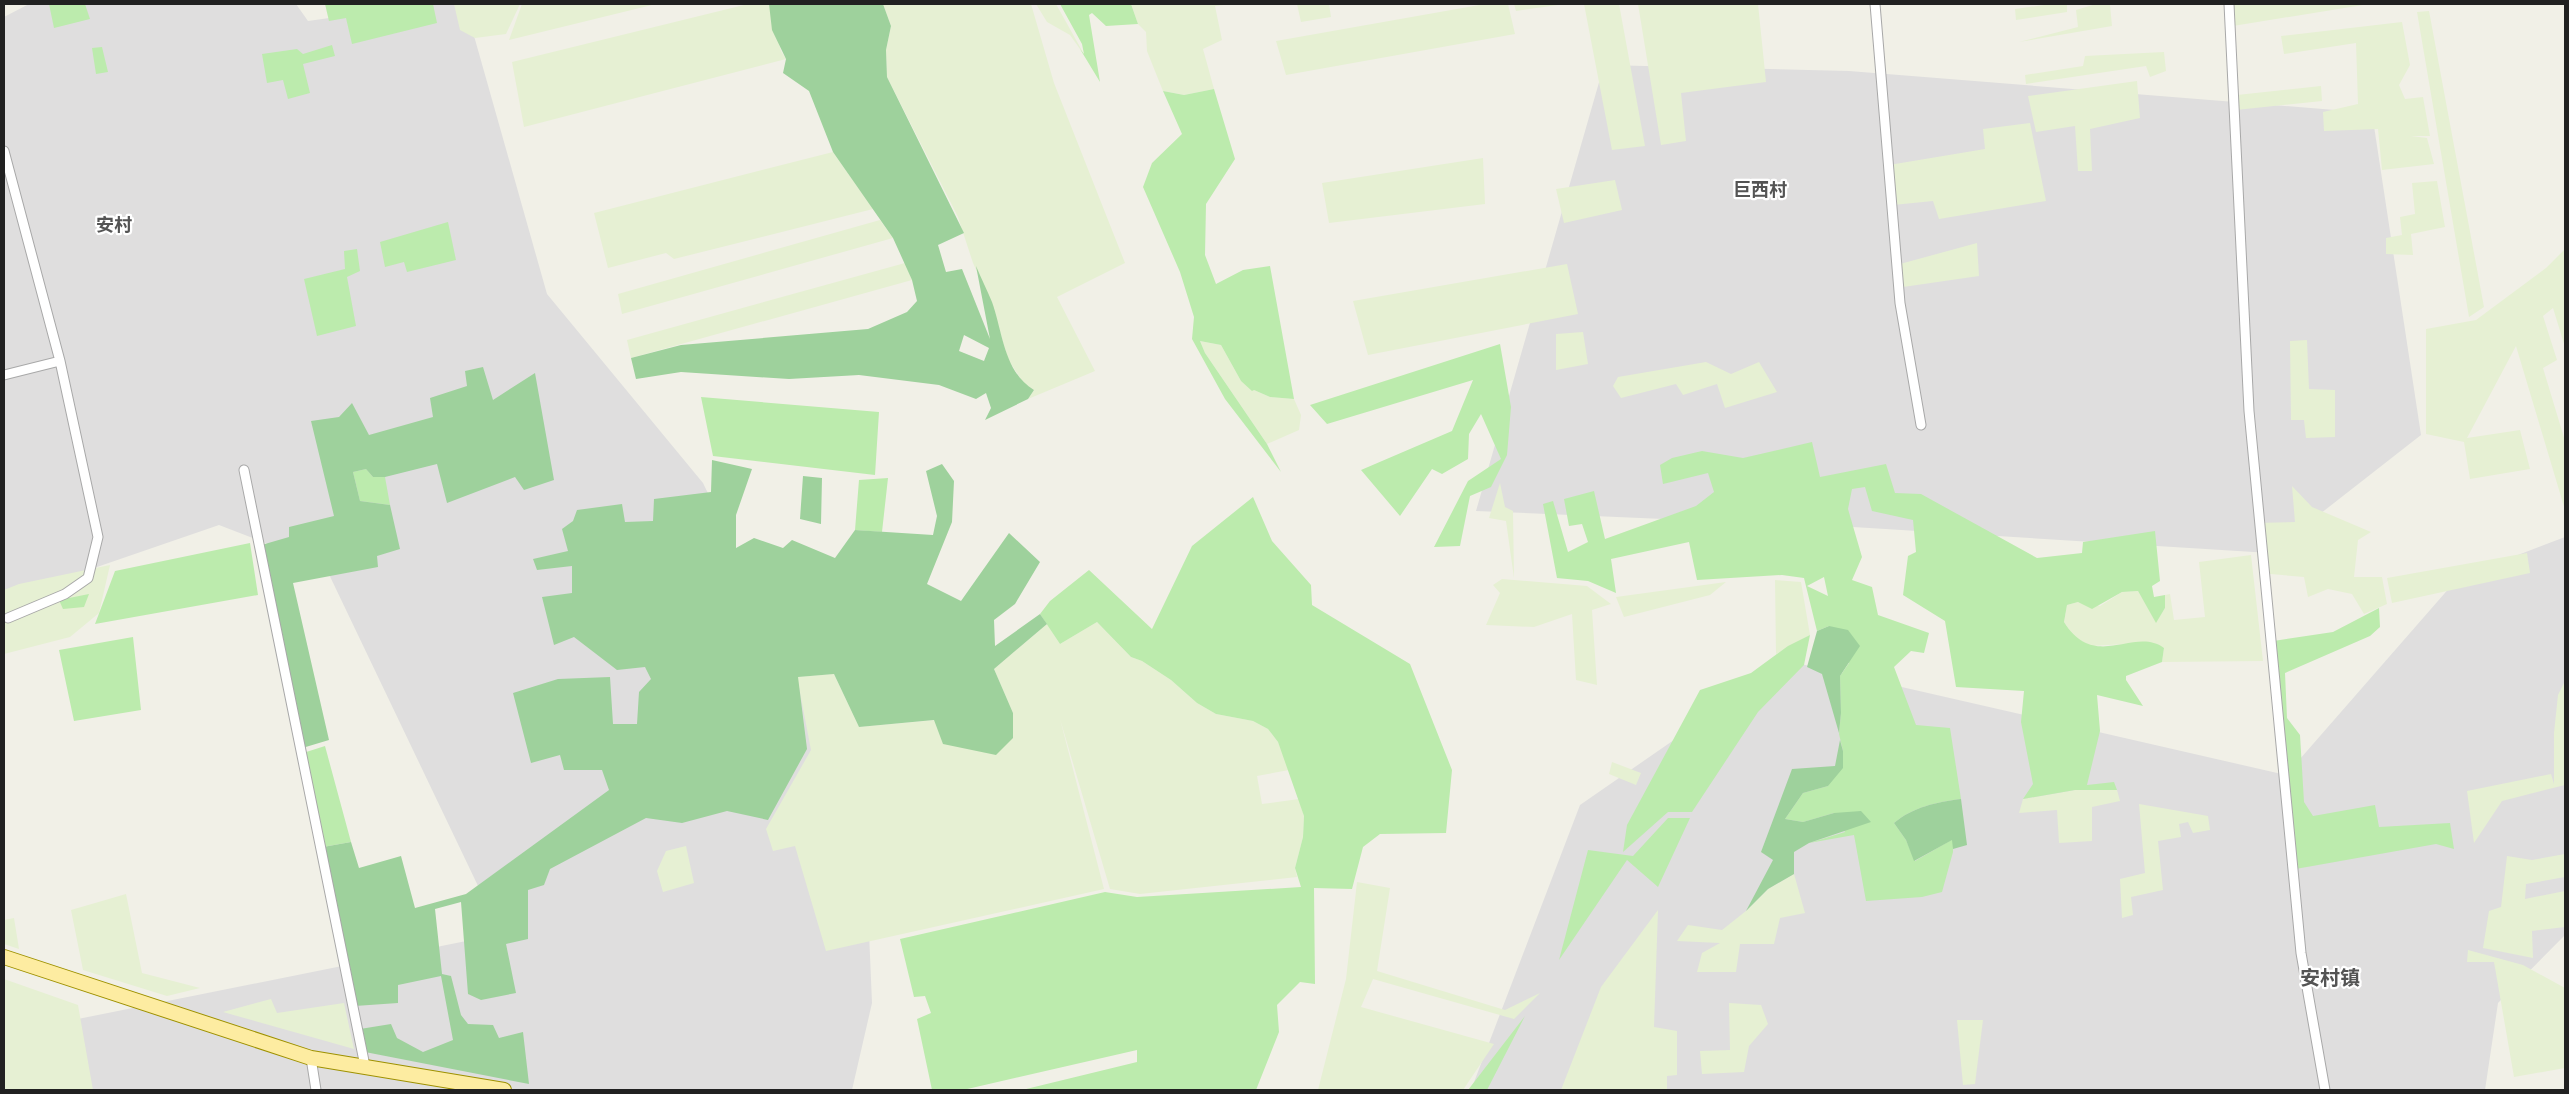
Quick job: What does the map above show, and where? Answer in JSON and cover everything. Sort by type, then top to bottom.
[{"type":"main road","points":[[4,958],[311,1058],[504,1090]]},
{"type":"street","points":[[1875,4],[1900,303],[1920,425]]},
{"type":"street","points":[[2229,4],[2249,410],[2301,953],[2325,1090]]},
{"type":"street","points":[[4,151],[60,361],[98,537],[88,578],[65,594],[8,618]]},
{"type":"street","points":[[4,376],[60,361]]},
{"type":"street","points":[[244,470],[365,1066]]},
{"type":"street","points":[[311,1058],[316,1090]]},
{"type":"shaded area","points":[[29,4],[296,4],[308,21],[429,4],[465,4],[547,294],[703,483],[864,814],[872,1003],[852,1090],[62,1090],[63,1022],[501,934],[325,566],[219,525],[4,599],[4,17]]},
{"type":"shaded area","points":[[1604,65],[1849,71],[2372,113],[2421,435],[2270,553],[1853,527],[1476,511]]},
{"type":"shaded area","points":[[2565,537],[2565,935],[2498,1003],[2485,1090],[1471,1090],[1580,805],[1788,661],[2286,775],[2458,578]]},
{"type":"green space","points":[[49,4],[85,4],[90,19],[54,28]]},
{"type":"green space","points":[[325,4],[433,4],[437,23],[352,44],[346,18],[329,21]]},
{"type":"green space","points":[[454,4],[520,4],[506,34],[475,38],[460,30]]},
{"type":"green space","points":[[522,4],[656,4],[509,40]]},
{"type":"green space","points":[[748,4],[769,4],[781,51],[786,59],[524,127],[512,62]]},
{"type":"green space","points":[[769,4],[883,4],[891,26],[886,50],[887,77],[964,233],[938,245],[946,272],[962,269],[990,339],[976,266],[992,302],[1010,362],[1016,373],[1034,390],[1028,399],[985,420],[991,408],[986,393],[976,399],[939,385],[859,375],[789,379],[681,372],[636,379],[631,358],[681,345],[868,329],[907,312],[917,301],[912,280],[893,238],[833,152],[809,91],[783,73],[786,59],[772,30]],"holes":[[[964,335],[989,348],[984,361],[959,351]]]},
{"type":"green space","points":[[883,4],[1031,4],[1054,83],[1125,263],[1057,297],[1095,371],[1028,399],[1034,390],[1024,384],[1008,359],[991,302],[973,263],[958,217],[887,77],[886,50],[891,26]]},
{"type":"green space","points":[[1036,4],[1056,4],[1085,56],[1070,35],[1047,22]]},
{"type":"green space","points":[[1060,4],[1131,4],[1138,24],[1106,26],[1092,13],[1089,15],[1100,82],[1080,49],[1084,54],[1082,44]]},
{"type":"green space","points":[[1131,4],[1232,4],[1215,6],[1222,40],[1203,49],[1214,89],[1184,95],[1163,91],[1147,51],[1146,32],[1138,24]]},
{"type":"green space","points":[[1297,4],[1329,4],[1331,17],[1301,22]]},
{"type":"green space","points":[[1485,4],[1508,4],[1515,34],[1286,75],[1276,41]]},
{"type":"green space","points":[[1514,4],[1565,4],[1516,11]]},
{"type":"green space","points":[[1584,4],[1619,4],[1645,146],[1612,150]]},
{"type":"green space","points":[[1638,4],[1758,4],[1766,82],[1681,93],[1686,141],[1661,145]]},
{"type":"green space","points":[[2051,4],[2067,4],[2067,12],[2016,20],[2015,9]]},
{"type":"green space","points":[[2096,4],[2114,4],[2110,5],[2112,26],[2019,42],[2078,27],[2076,10]]},
{"type":"green space","points":[[2231,4],[2369,4],[2233,26]]},
{"type":"green space","points":[[2429,11],[2484,307],[2469,317],[2417,12]]},
{"type":"green space","points":[[2402,22],[2410,65],[2399,85],[2405,99],[2423,97],[2430,136],[2411,136],[2427,138],[2434,164],[2382,170],[2378,129],[2324,131],[2323,112],[2358,104],[2356,43],[2284,54],[2281,36]]},
{"type":"green space","points":[[332,45],[335,56],[303,64],[310,93],[288,99],[283,80],[267,83],[262,54],[297,49],[303,54]]},
{"type":"green space","points":[[102,47],[108,72],[96,74],[92,48]]},
{"type":"green space","points":[[2164,52],[2166,71],[2150,77],[2146,66],[2026,84],[2025,75],[2083,66],[2085,56]]},
{"type":"green space","points":[[2137,81],[2140,118],[2090,129],[2092,171],[2078,171],[2075,126],[2036,132],[2028,96]]},
{"type":"green space","points":[[2321,86],[2322,101],[2236,110],[2237,95]]},
{"type":"green space","points":[[1214,89],[1235,159],[1206,204],[1205,255],[1216,284],[1243,270],[1270,266],[1294,399],[1270,397],[1254,390],[1252,391],[1241,381],[1221,345],[1200,341],[1205,353],[1267,444],[1281,472],[1225,399],[1192,339],[1194,317],[1180,272],[1143,187],[1152,163],[1182,134],[1163,91],[1184,95]]},
{"type":"green space","points":[[2030,123],[2046,201],[1939,219],[1933,201],[1893,205],[1889,165],[1985,149],[1983,129]]},
{"type":"green space","points":[[833,152],[873,209],[674,259],[666,253],[608,268],[594,213]]},
{"type":"green space","points":[[1483,158],[1485,204],[1329,223],[1322,183]]},
{"type":"green space","points":[[1615,180],[1622,210],[1564,223],[1556,189]]},
{"type":"green space","points":[[2437,181],[2445,227],[2411,234],[2413,255],[2386,254],[2386,238],[2402,235],[2400,217],[2415,214],[2412,183]]},
{"type":"green space","points":[[880,220],[893,238],[622,314],[618,294]]},
{"type":"green space","points":[[448,222],[456,260],[407,272],[404,262],[385,267],[380,242]]},
{"type":"green space","points":[[1977,243],[1979,276],[1903,287],[1900,264]]},
{"type":"green space","points":[[357,249],[360,271],[347,277],[356,326],[317,336],[304,279],[345,269],[344,251]]},
{"type":"green space","points":[[2565,249],[2565,347],[2553,308],[2543,316],[2557,360],[2543,368],[2565,441],[2565,510],[2516,346],[2467,438],[2520,430],[2530,469],[2470,479],[2464,442],[2426,434],[2426,329],[2476,320],[2546,268]]},
{"type":"green space","points":[[905,263],[912,280],[631,358],[627,340]]},
{"type":"green space","points":[[1567,264],[1578,314],[1368,355],[1353,301]]},
{"type":"green space","points":[[1583,332],[1588,364],[1556,370],[1556,334]]},
{"type":"green space","points":[[2307,340],[2309,389],[2335,390],[2335,437],[2306,438],[2304,420],[2291,420],[2290,341]]},
{"type":"green space","points":[[1200,341],[1221,345],[1241,381],[1254,390],[1270,397],[1294,399],[1301,415],[1299,430],[1267,444],[1205,353]]},
{"type":"green space","points":[[1500,344],[1511,407],[1507,455],[1491,487],[1470,496],[1460,546],[1434,547],[1468,481],[1501,459],[1481,414],[1469,434],[1468,459],[1442,474],[1432,469],[1400,516],[1361,470],[1452,431],[1473,380],[1327,424],[1310,405]]},
{"type":"green space","points":[[1706,362],[1731,374],[1759,362],[1777,392],[1725,408],[1717,384],[1683,395],[1676,384],[1621,398],[1613,386],[1618,377]]},
{"type":"green space","points":[[483,367],[493,400],[535,373],[554,480],[524,490],[515,477],[447,503],[437,464],[385,477],[373,477],[366,469],[353,472],[360,501],[390,505],[400,549],[377,556],[378,567],[293,583],[329,740],[299,749],[258,546],[289,537],[289,527],[334,516],[311,421],[339,417],[352,403],[369,435],[433,417],[430,398],[467,386],[465,371]]},
{"type":"green space","points":[[701,397],[879,412],[875,475],[713,456]]},
{"type":"green space","points":[[1812,442],[1820,477],[1886,464],[1895,493],[1921,494],[2037,558],[2082,553],[2083,542],[2155,531],[2160,581],[2152,586],[2154,597],[2165,595],[2165,608],[2156,623],[2138,591],[2122,592],[2092,609],[2078,602],[2067,605],[2064,622],[2076,637],[2088,644],[2114,646],[2140,642],[2152,643],[2164,648],[2162,662],[2126,676],[2126,680],[2143,706],[2097,695],[2100,731],[2087,785],[2114,782],[2117,790],[2075,790],[2023,799],[2033,784],[2021,722],[2024,691],[1956,687],[1945,621],[1903,595],[1908,556],[1916,552],[1913,520],[1872,511],[1865,487],[1852,489],[1848,509],[1862,557],[1852,580],[1872,587],[1878,615],[1929,633],[1924,653],[1911,651],[1894,667],[1916,725],[1950,728],[1961,799],[1917,809],[1894,823],[1906,840],[1915,861],[1953,839],[1953,852],[1942,892],[1922,897],[1866,901],[1854,835],[1809,843],[1845,832],[1834,813],[1803,822],[1785,819],[1803,793],[1828,786],[1843,751],[1839,734],[1841,713],[1840,676],[1849,663],[1829,626],[1817,631],[1804,578],[1782,575],[1697,580],[1689,542],[1611,559],[1616,593],[1588,581],[1557,578],[1543,504],[1553,501],[1568,552],[1588,542],[1582,524],[1569,526],[1564,499],[1594,491],[1605,539],[1696,506],[1714,492],[1708,473],[1663,484],[1660,465],[1672,458],[1702,451],[1743,458]],"holes":[[[1824,577],[1828,596],[1807,586]]]},
{"type":"green space","points":[[712,460],[752,469],[736,515],[736,548],[754,538],[783,548],[792,540],[835,558],[855,530],[933,535],[937,516],[926,471],[942,464],[954,481],[952,522],[927,584],[961,601],[1009,533],[1040,562],[1015,604],[994,620],[995,646],[1040,614],[1047,624],[994,669],[1013,713],[1013,738],[996,755],[943,744],[934,720],[859,727],[834,674],[798,677],[807,749],[768,820],[727,811],[682,823],[646,818],[550,869],[544,885],[528,890],[528,939],[506,944],[516,993],[481,1000],[468,994],[461,902],[435,909],[442,974],[451,976],[461,1015],[468,1024],[493,1025],[499,1038],[523,1032],[529,1084],[365,1052],[360,1029],[391,1024],[397,1038],[423,1052],[453,1040],[441,976],[398,985],[398,1003],[355,1006],[323,847],[351,842],[359,868],[401,856],[415,908],[466,894],[609,790],[602,770],[564,770],[560,755],[531,763],[513,693],[558,679],[610,677],[613,724],[637,724],[639,692],[651,679],[645,667],[617,670],[574,637],[554,645],[542,597],[572,593],[572,566],[537,570],[533,559],[568,551],[562,529],[573,521],[577,510],[622,504],[625,522],[653,521],[654,499],[711,492]]},
{"type":"green space","points":[[366,469],[373,477],[385,477],[390,505],[360,501],[353,472]]},
{"type":"green space","points":[[803,476],[822,478],[821,524],[800,519]]},
{"type":"green space","points":[[888,478],[882,532],[855,530],[859,480]]},
{"type":"green space","points":[[1500,483],[1505,507],[1513,511],[1514,578],[1506,521],[1489,518]]},
{"type":"green space","points":[[2292,486],[2312,507],[2371,532],[2358,540],[2354,577],[2382,577],[2387,604],[2364,614],[2352,594],[2328,589],[2308,597],[2304,577],[2259,573],[2255,523],[2295,522]]},
{"type":"green space","points":[[1253,497],[1272,541],[1311,585],[1312,605],[1410,664],[1452,770],[1446,833],[1380,834],[1363,847],[1352,889],[1314,888],[1315,984],[1300,982],[1277,1005],[1279,1032],[1256,1090],[1022,1090],[1137,1062],[1137,1050],[963,1090],[932,1090],[917,1019],[931,1013],[925,996],[914,997],[900,939],[1105,892],[1137,897],[1301,887],[1295,868],[1303,837],[1304,816],[1278,742],[1268,729],[1253,721],[1216,714],[1197,703],[1171,680],[1142,661],[1131,657],[1097,622],[1060,644],[1040,614],[1050,601],[1089,570],[1152,629],[1192,546]]},
{"type":"green space","points":[[250,543],[258,595],[95,624],[115,571]]},
{"type":"green space","points":[[2527,553],[2530,573],[2392,603],[2387,578]]},
{"type":"green space","points":[[2251,555],[2263,661],[2162,662],[2164,648],[2145,643],[2091,646],[2074,637],[2064,622],[2067,605],[2078,602],[2100,606],[2122,592],[2138,591],[2156,622],[2165,608],[2165,595],[2170,594],[2174,620],[2205,617],[2199,562]]},
{"type":"green space","points":[[110,565],[99,613],[70,637],[4,654],[4,590],[19,584]]},
{"type":"green space","points":[[1502,579],[1587,586],[1611,604],[1592,610],[1597,685],[1576,680],[1572,614],[1534,627],[1486,625],[1500,593],[1493,585]]},
{"type":"green space","points":[[1775,580],[1801,582],[1810,635],[1776,654]]},
{"type":"green space","points":[[1726,582],[1710,595],[1624,617],[1616,597]]},
{"type":"green space","points":[[89,594],[84,607],[63,609],[59,600]]},
{"type":"green space","points":[[2379,608],[2380,627],[2370,636],[2285,673],[2287,718],[2300,735],[2304,802],[2313,816],[2375,805],[2379,827],[2450,823],[2454,849],[2436,844],[2290,870],[2267,642],[2333,632]]},
{"type":"green space","points":[[1097,622],[1131,657],[1142,661],[1171,680],[1197,703],[1216,714],[1253,721],[1268,729],[1278,742],[1289,770],[1257,776],[1262,804],[1299,799],[1304,816],[1303,837],[1295,868],[1297,877],[1140,894],[1110,889],[1060,719],[1104,889],[826,951],[795,846],[773,851],[766,829],[811,750],[797,677],[834,674],[859,727],[1013,713],[994,669],[1047,624],[1060,644]]},
{"type":"green space","points":[[1829,626],[1848,630],[1860,646],[1840,676],[1841,713],[1839,733],[1822,674],[1807,667],[1817,631]]},
{"type":"green space","points":[[1810,635],[1804,665],[1758,712],[1692,812],[1668,812],[1623,852],[1627,825],[1700,690],[1751,673],[1788,646]]},
{"type":"green space","points":[[133,637],[141,710],[74,721],[59,650]]},
{"type":"green space","points":[[2565,681],[2565,785],[2502,801],[2474,843],[2467,791],[2551,774],[2554,784],[2554,733],[2558,695]]},
{"type":"green space","points":[[1840,740],[1843,751],[1843,768],[1828,786],[1803,793],[1785,819],[1803,822],[1834,813],[1861,811],[1871,822],[1809,843],[1794,852],[1794,874],[1768,889],[1746,911],[1773,860],[1761,852],[1792,769],[1835,766]]},
{"type":"green space","points":[[325,746],[351,842],[323,847],[300,754]]},
{"type":"green space","points":[[1612,762],[1641,773],[1636,785],[1609,774]]},
{"type":"green space","points":[[2075,790],[2117,790],[2120,801],[2092,807],[2092,841],[2059,843],[2057,810],[2019,813],[2023,799]]},
{"type":"green space","points":[[1961,799],[1967,845],[1953,849],[1952,840],[1914,861],[1906,840],[1894,823],[1917,809]]},
{"type":"green space","points":[[2139,804],[2208,816],[2210,830],[2193,833],[2188,822],[2179,824],[2181,837],[2158,841],[2163,890],[2131,897],[2133,915],[2122,918],[2120,879],[2145,873]]},
{"type":"green space","points":[[1668,818],[1690,818],[1658,887],[1627,860],[1559,960],[1588,850],[1633,856]]},
{"type":"green space","points":[[686,846],[694,883],[663,892],[657,871],[666,851]]},
{"type":"green space","points":[[2565,854],[2565,877],[2526,884],[2525,899],[2565,891],[2565,927],[2532,931],[2533,958],[2483,948],[2489,911],[2501,907],[2507,856],[2532,860]]},
{"type":"green space","points":[[1794,874],[1805,913],[1780,918],[1774,944],[1740,944],[1736,972],[1697,972],[1702,953],[1720,943],[1677,941],[1688,925],[1722,930],[1746,911],[1768,889]]},
{"type":"green space","points":[[1357,882],[1390,888],[1377,971],[1505,1010],[1540,993],[1514,1019],[1373,979],[1361,1007],[1494,1044],[1463,1090],[1318,1090],[1346,979]]},
{"type":"green space","points":[[126,894],[142,973],[200,988],[167,996],[83,970],[71,910]]},
{"type":"green space","points":[[1658,910],[1654,1027],[1677,1031],[1677,1075],[1667,1076],[1667,1090],[1561,1090],[1601,987]]},
{"type":"green space","points":[[14,918],[19,949],[4,944],[4,920]]},
{"type":"green space","points":[[2468,950],[2523,965],[2565,988],[2565,1068],[2514,1077],[2494,962],[2467,962]]},
{"type":"green space","points":[[4,979],[78,1005],[93,1090],[4,1090]]},
{"type":"green space","points":[[271,999],[277,1013],[344,1003],[354,1049],[223,1012]]},
{"type":"green space","points":[[1729,1003],[1761,1005],[1768,1024],[1749,1046],[1744,1072],[1702,1074],[1700,1051],[1730,1050]]},
{"type":"green space","points":[[1525,1016],[1487,1090],[1468,1090]]},
{"type":"green space","points":[[1957,1020],[1983,1020],[1975,1084],[1963,1085]]},
{"type":"district","name":"巨西村","points":[[1760,191]]},
{"type":"district","name":"安村","points":[[114,226]]},
{"type":"district","name":"安村镇","points":[[2330,980]]}]
